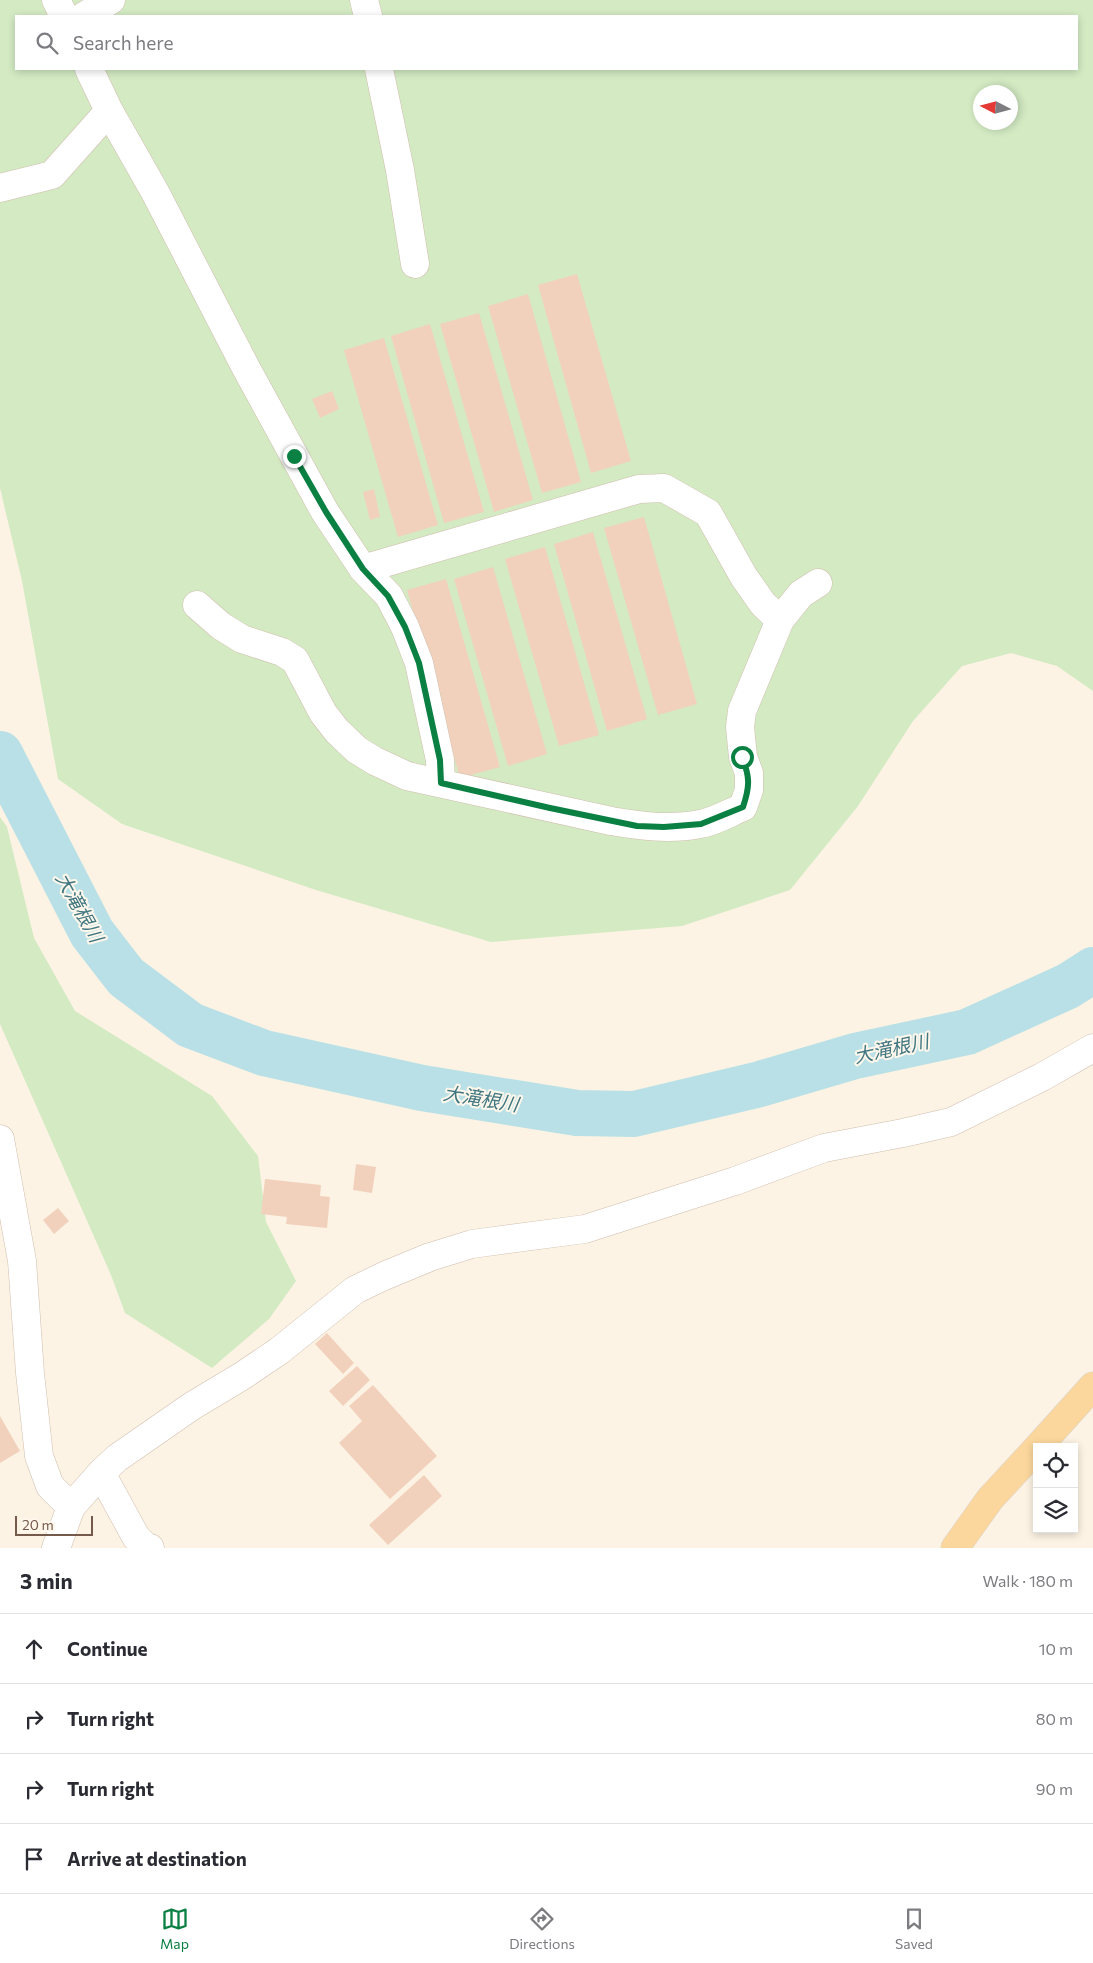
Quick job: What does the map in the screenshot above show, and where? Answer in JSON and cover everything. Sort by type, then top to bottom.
[{"type":"main road","points":[[1041,1443],[1093,1386]]},
{"type":"main road","points":[[955,1548],[990,1499],[1033,1451]]},
{"type":"street","points":[[56,0],[64,15]]},
{"type":"street","points":[[86,15],[111,0]]},
{"type":"street","points":[[364,0],[368,15]]},
{"type":"street","points":[[90,70],[110,111],[326,512],[363,569],[388,596],[405,627],[419,663],[440,760],[441,783]]},
{"type":"street","points":[[378,70],[400,170],[415,264]]},
{"type":"street","points":[[0,188],[52,175],[110,111]]},
{"type":"street","points":[[363,569],[639,489],[664,488],[708,513],[744,577],[763,604],[780,620]]},
{"type":"street","points":[[197,605],[221,626],[242,639],[282,652],[295,660],[323,713],[337,731],[357,750],[407,776],[637,826],[664,827],[701,824],[743,807],[749,790],[749,773],[742,757],[740,727],[742,711],[780,620],[801,594],[818,583]]},
{"type":"street","points":[[56,1548],[71,1507],[117,1458],[146,1437],[279,1351],[355,1290],[384,1276],[430,1257],[472,1244],[584,1229],[735,1181],[824,1148],[951,1122],[1042,1077],[1093,1048]]},
{"type":"street","points":[[0,1140],[22,1261],[30,1374],[39,1456],[50,1486],[71,1507]]},
{"type":"street","points":[[101,1473],[136,1538],[150,1548]]},
{"type":"green space","points":[[0,0],[1093,0],[1093,691],[1057,666],[1011,653],[962,666],[913,721],[858,806],[790,890],[682,926],[491,942],[316,890],[122,824],[58,779],[22,581],[0,488]]},
{"type":"green space","points":[[0,817],[7,827],[34,938],[75,1011],[212,1096],[258,1156],[266,1222],[296,1281],[269,1319],[212,1368],[125,1313],[111,1275],[0,1024]]},
{"type":"building","points":[[577,274],[631,461],[591,473],[538,285]]},
{"type":"building","points":[[528,294],[581,482],[542,493],[488,306]]},
{"type":"building","points":[[479,313],[533,500],[494,512],[440,324]]},
{"type":"building","points":[[430,324],[484,512],[444,523],[391,336]]},
{"type":"building","points":[[384,338],[438,525],[398,537],[344,350]]},
{"type":"building","points":[[332,391],[339,409],[320,418],[312,399]]},
{"type":"building","points":[[374,489],[380,517],[370,520],[363,492]]},
{"type":"building","points":[[644,517],[697,704],[658,715],[604,528]]},
{"type":"building","points":[[593,532],[647,719],[607,731],[554,544]]},
{"type":"building","points":[[545,547],[599,735],[559,746],[505,559]]},
{"type":"building","points":[[493,567],[547,754],[508,766],[454,579]]},
{"type":"building","points":[[446,579],[500,767],[460,778],[407,590]]},
{"type":"building","points":[[356,1164],[376,1167],[372,1193],[353,1190]]},
{"type":"building","points":[[265,1179],[321,1185],[320,1196],[330,1197],[327,1228],[286,1224],[287,1217],[261,1214]]},
{"type":"building","points":[[58,1208],[69,1221],[54,1234],[43,1220]]},
{"type":"building","points":[[327,1333],[354,1363],[343,1374],[315,1344]]},
{"type":"building","points":[[357,1366],[370,1380],[343,1406],[329,1391]]},
{"type":"building","points":[[373,1385],[437,1456],[390,1499],[339,1443],[362,1421],[349,1406]]},
{"type":"building","points":[[0,1416],[20,1451],[0,1463]]},
{"type":"building","points":[[424,1475],[442,1496],[388,1545],[369,1525]]},
{"type":"waterway","name":"大滝根川","points":[[0,754],[92,933],[126,977],[190,1025],[264,1053],[422,1088],[577,1113],[634,1114],[760,1084],[855,1056],[967,1032],[1068,986],[1093,970]]},
{"type":"route","points":[[294,456],[326,512],[363,569],[388,596],[405,627],[419,663],[440,760],[441,783],[637,826],[664,827],[701,824],[743,807],[749,790],[749,773],[742,757]]}]
